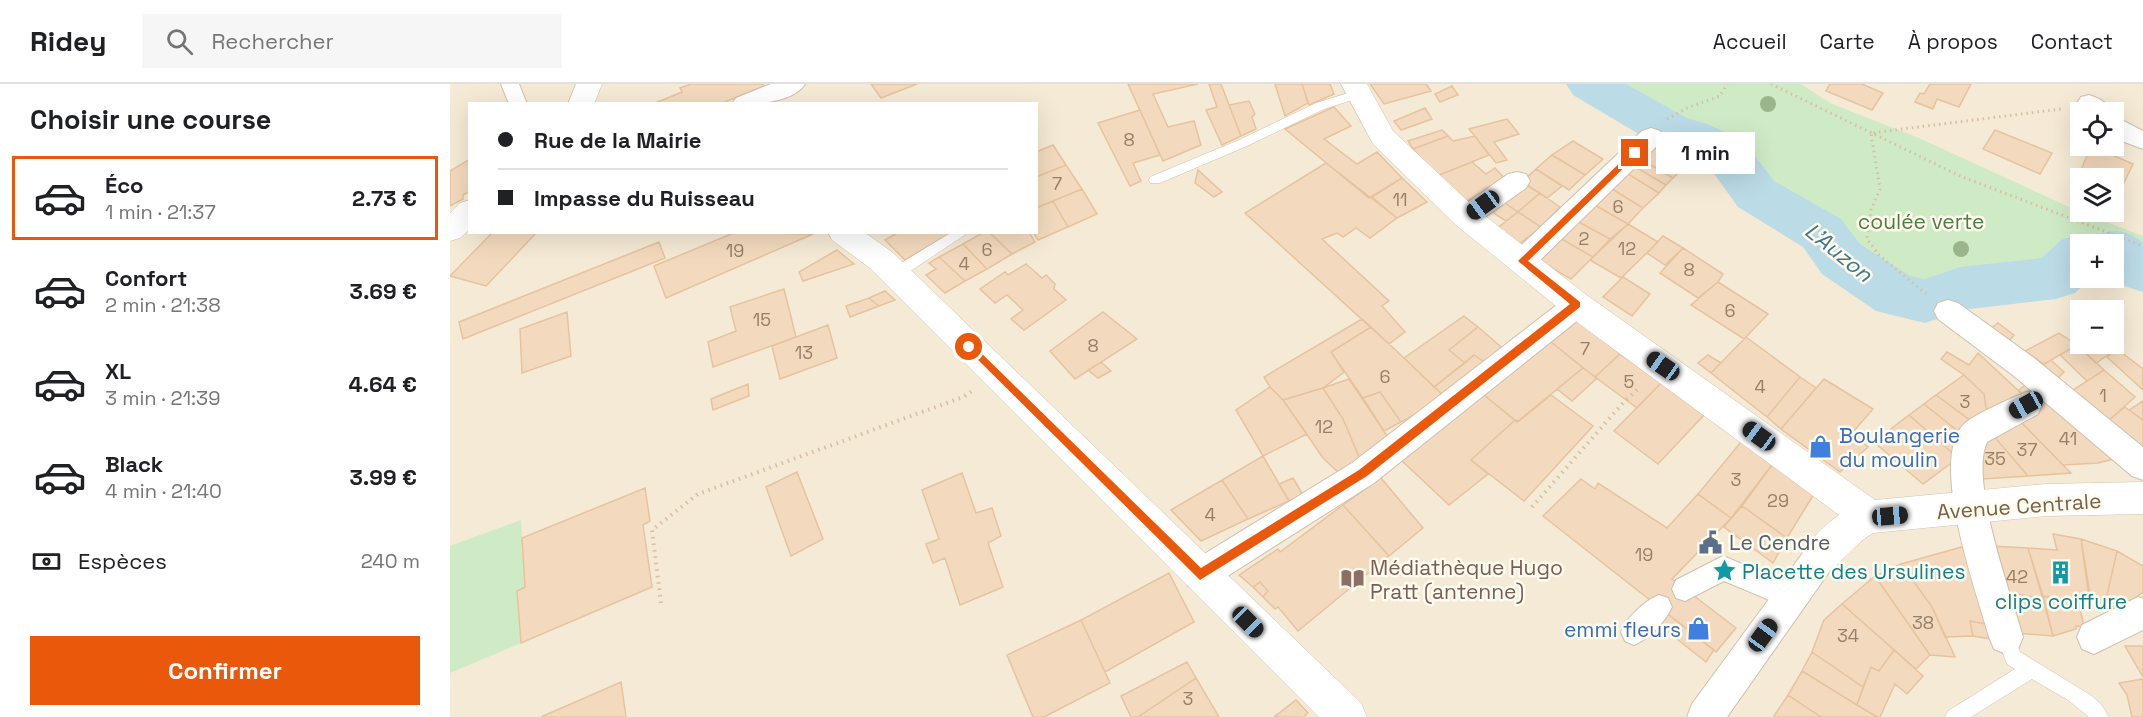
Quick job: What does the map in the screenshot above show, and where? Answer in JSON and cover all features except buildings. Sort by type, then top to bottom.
[{"type":"main road","points":[[581,102],[582,95],[589,84]]},
{"type":"main road","points":[[1356,89],[1383,137],[1466,217],[1577,304],[1870,517]]},
{"type":"main road","points":[[450,230],[468,213]]},
{"type":"main road","points":[[845,234],[881,260],[1347,717]]},
{"type":"main road","name":"Avenue Centrale","points":[[1817,561],[1838,536],[1852,524],[1870,517],[2046,500],[2140,486]]},
{"type":"street","points":[[510,84],[517,102]]},
{"type":"street","points":[[749,102],[793,84]]},
{"type":"street","points":[[2124,133],[2143,140]]},
{"type":"street","points":[[1522,261],[1651,137]]},
{"type":"street","points":[[1466,217],[1517,181]]},
{"type":"street","points":[[1200,575],[1363,473],[1577,304]]},
{"type":"street","points":[[1948,311],[2024,367],[2140,486]]},
{"type":"street","points":[[2006,637],[1966,490],[1971,438],[2026,405]]},
{"type":"street","name":"Avenue Centrale","points":[[1704,717],[1817,561]]},
{"type":"street","points":[[1685,589],[1723,568],[1791,597]]},
{"type":"street","points":[[1634,632],[1659,608]]},
{"type":"street","points":[[2094,637],[2138,614]]},
{"type":"lane","points":[[1155,180],[1243,143],[1356,89]]},
{"type":"lane","points":[[895,274],[960,234]]},
{"type":"lane","points":[[2006,637],[2013,658],[2077,696],[2097,711],[2100,717]]},
{"type":"lane","points":[[1954,717],[2031,669]]},
{"type":"path","points":[[1669,117],[1720,96],[1727,84]]},
{"type":"path","points":[[1771,84],[1960,176],[2143,246]]},
{"type":"path","points":[[1871,133],[2070,110]]},
{"type":"path","points":[[1871,133],[1880,189],[1871,210],[1868,239],[1879,255],[1897,272],[1948,311]]},
{"type":"path","points":[[1532,507],[1622,404],[1663,366]]},
{"type":"path","points":[[661,603],[652,530],[698,495],[963,398],[999,376]]},
{"type":"shaded area","points":[[450,84],[2143,84],[2143,717],[450,717]]},
{"type":"green space","name":"coulée verte","points":[[1589,84],[1801,84],[1830,103],[1919,138],[2070,207],[2070,222],[2106,222],[2143,236],[2143,266],[2124,256],[2124,234],[2070,234],[2070,265],[2056,278],[1960,289],[1925,301],[1896,295],[1841,259],[1822,233],[1756,194],[1725,152],[1661,126]]},
{"type":"green space","points":[[521,520],[525,587],[517,592],[521,643],[450,673],[450,546]]},
{"type":"waterway","name":"L'Auzon","points":[[1590,84],[1671,131],[1690,136],[1725,152],[1756,194],[1822,233],[1841,259],[1896,295],[1925,301],[1960,289],[2056,278],[2070,265]]},
{"type":"waterway","name":"L'Auzon","points":[[2124,257],[2143,271]]},
{"type":"place","name":"Boulangerie du moulin","points":[[1821,447]]},
{"type":"place","name":"Le Cendre","points":[[1711,542]]},
{"type":"place","name":"Placette des Ursulines","points":[[1724,571]]},
{"type":"place","name":"clips coiffure","points":[[2061,573]]},
{"type":"place","name":"Médiathèque Hugo Pratt (antenne)","points":[[1352,579]]},
{"type":"place","name":"emmi fleurs","points":[[1699,629]]},
{"type":"route","points":[[969,347],[1200,575],[1363,473],[1577,304],[1522,261],[1635,153]]}]
